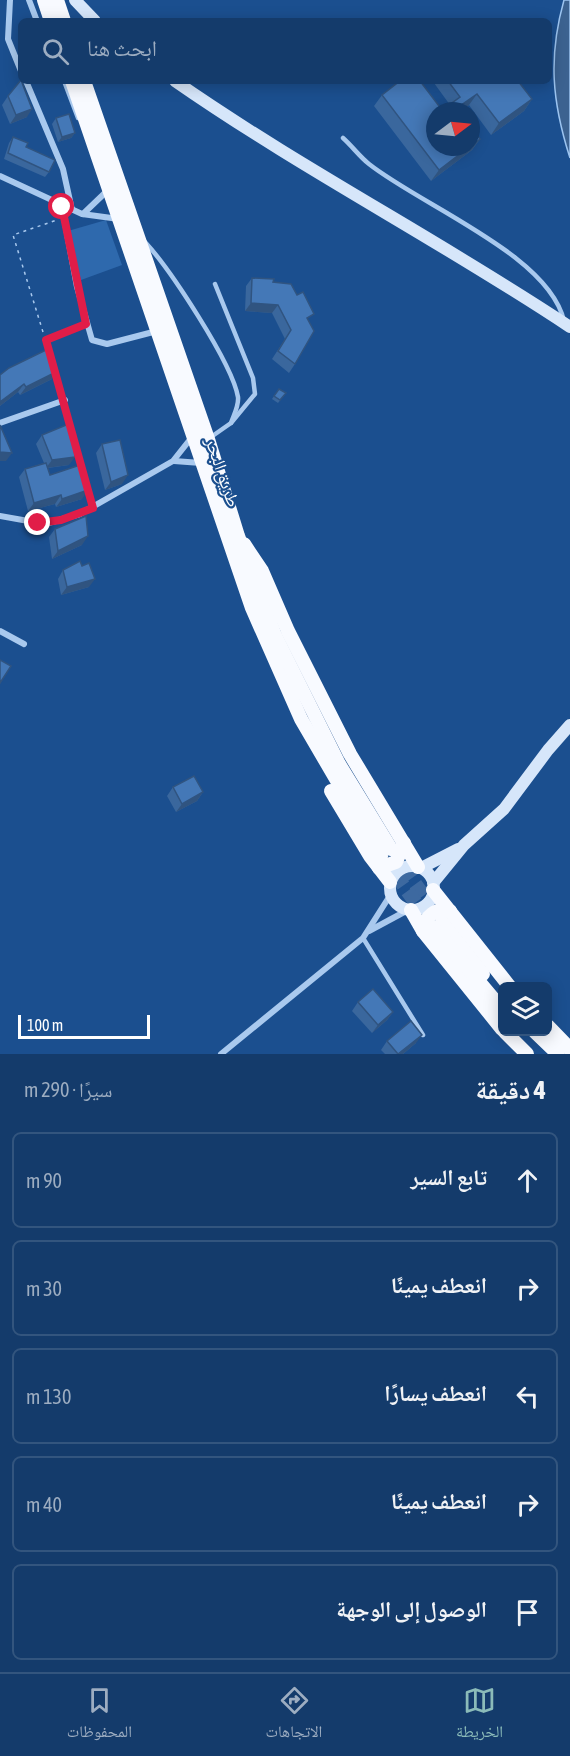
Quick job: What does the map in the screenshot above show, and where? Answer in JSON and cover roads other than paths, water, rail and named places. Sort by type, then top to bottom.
[{"type":"highway","points":[[44,0],[50,18]]},
{"type":"highway","points":[[57,0],[63,18]]},
{"type":"highway","name":"طريق البحر","points":[[73,84],[107,191],[119,219],[239,574],[301,719],[389,854]]},
{"type":"highway","name":"طريق البحر","points":[[85,84],[133,229],[208,439],[237,536],[274,633],[307,704],[389,854]]},
{"type":"highway","points":[[391,888],[389,854],[420,868]]},
{"type":"highway","points":[[433,887],[437,922],[498,1020]]},
{"type":"highway","points":[[409,910],[437,922],[504,982]]},
{"type":"highway","points":[[437,922],[498,991]]},
{"type":"highway","points":[[437,922],[498,1004]]},
{"type":"highway","points":[[552,1030],[570,1049]]},
{"type":"highway","points":[[510,1036],[527,1054]]},
{"type":"highway","points":[[527,1036],[544,1054]]},
{"type":"highway","points":[[539,1036],[558,1054]]},
{"type":"main road","points":[[75,0],[91,18]]},
{"type":"main road","points":[[179,84],[256,136],[520,293],[568,325]]},
{"type":"main road","points":[[464,845],[420,868],[411,866],[398,871],[391,888],[400,907],[409,910],[424,907],[433,887],[464,845],[504,809],[548,750],[570,725]]},
{"type":"main road","points":[[420,868],[433,887]]},
{"type":"street","points":[[10,0],[8,39],[18,64]]},
{"type":"street","points":[[29,0],[34,7],[36,18]]},
{"type":"street","points":[[27,84],[63,169],[72,210]]},
{"type":"street","points":[[30,91],[31,84]]},
{"type":"street","points":[[0,176],[62,207],[82,214],[119,219]]},
{"type":"street","points":[[82,214],[107,191]]},
{"type":"street","points":[[62,207],[86,324],[92,340],[101,344],[157,331]]},
{"type":"street","points":[[86,324],[46,340],[65,400],[93,508]]},
{"type":"street","points":[[0,423],[65,400]]},
{"type":"street","points":[[0,516],[45,524],[93,508],[173,461],[192,437]]},
{"type":"street","points":[[173,461],[201,463]]},
{"type":"street","points":[[0,631],[24,644]]},
{"type":"street","points":[[369,932],[391,888]]},
{"type":"street","points":[[221,1054],[369,932],[409,910]]},
{"type":"lane","points":[[40,0],[44,18]]},
{"type":"lane","points":[[65,84],[107,191]]},
{"type":"lane","points":[[343,138],[369,164],[519,261],[554,295],[568,325]]},
{"type":"lane","points":[[133,229],[167,270],[224,360],[238,398],[231,423]]},
{"type":"lane","points":[[208,439],[231,423],[253,400],[256,387],[215,284]]},
{"type":"lane","points":[[363,938],[423,1035]]},
{"type":"tunnel","points":[[391,850],[441,920]]},
{"type":"tunnel","points":[[383,857],[433,927]]}]
